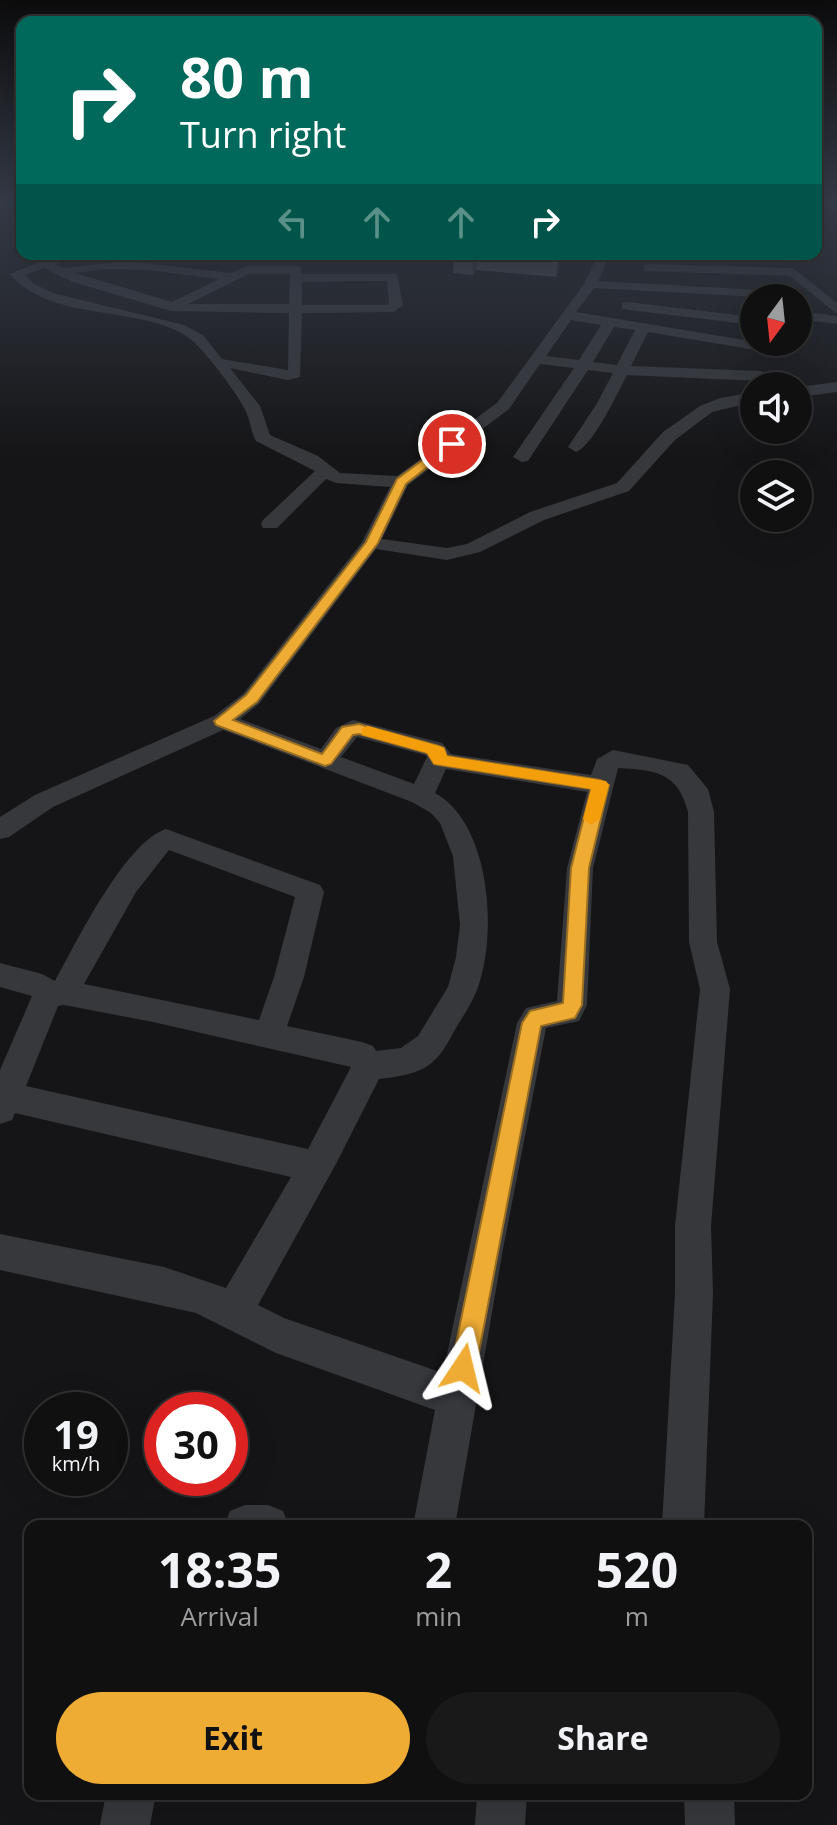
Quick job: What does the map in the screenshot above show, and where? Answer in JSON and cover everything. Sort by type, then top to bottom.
[{"type":"street","points":[[32,286],[45,293],[154,319],[188,331],[252,406],[262,437],[312,460],[342,479],[401,482]]},
{"type":"street","points":[[104,286],[172,307],[297,310],[389,309],[396,305],[394,286]]},
{"type":"street","points":[[175,286],[200,293]]},
{"type":"street","points":[[154,319],[214,286]]},
{"type":"street","points":[[218,363],[295,374],[297,286]]},
{"type":"street","points":[[0,830],[44,801],[222,721],[251,699],[371,543],[401,482],[503,406],[588,286]]},
{"type":"street","points":[[625,286],[740,293]]},
{"type":"street","points":[[809,286],[837,310]]},
{"type":"street","points":[[522,457],[639,287]]},
{"type":"street","points":[[627,306],[740,319]]},
{"type":"street","points":[[567,315],[740,341]]},
{"type":"street","points":[[812,317],[837,320]]},
{"type":"street","points":[[576,447],[643,328]]},
{"type":"street","points":[[536,359],[622,370],[740,379]]},
{"type":"street","points":[[812,390],[837,387]]},
{"type":"street","points":[[371,543],[433,553],[461,553],[537,516],[623,487],[669,436],[706,409],[740,399]]},
{"type":"street","points":[[270,524],[313,480],[327,471]]},
{"type":"street","points":[[222,721],[421,796],[440,807],[451,819],[466,856],[474,925],[467,977],[429,1046],[415,1057],[401,1062],[367,1066]]},
{"type":"street","points":[[325,761],[344,734],[353,728],[433,749],[438,752],[439,760],[421,796]]},
{"type":"street","points":[[435,1520],[532,1023],[537,1017],[568,1012],[572,1005],[580,868],[606,765],[613,758],[672,769],[689,780],[701,812],[703,942],[715,989],[693,1226],[694,1293],[683,1520]]},
{"type":"street","points":[[439,760],[600,785]]},
{"type":"street","points":[[269,1034],[289,977],[310,892],[166,839],[156,845],[115,901],[55,994],[2,1100],[316,1167]]},
{"type":"street","points":[[0,975],[42,986],[55,994],[349,1051],[362,1056],[367,1066]]},
{"type":"street","points":[[234,1311],[316,1167],[367,1066]]},
{"type":"street","points":[[0,1252],[164,1285],[202,1296],[276,1334],[458,1398]]},
{"type":"street","points":[[125,1825],[130,1800]]},
{"type":"street","points":[[500,1825],[502,1800]]},
{"type":"street","points":[[709,1800],[710,1825]]},
{"type":"slow traffic","points":[[368,731],[433,749],[438,752],[439,760],[600,785],[591,819]]},
{"type":"route","points":[[452,444],[401,482],[371,543],[251,699],[222,721],[325,761],[344,734],[353,728],[433,749],[438,752],[439,760],[600,785],[580,868],[572,1005],[568,1012],[537,1017],[532,1023],[463,1368]]}]
